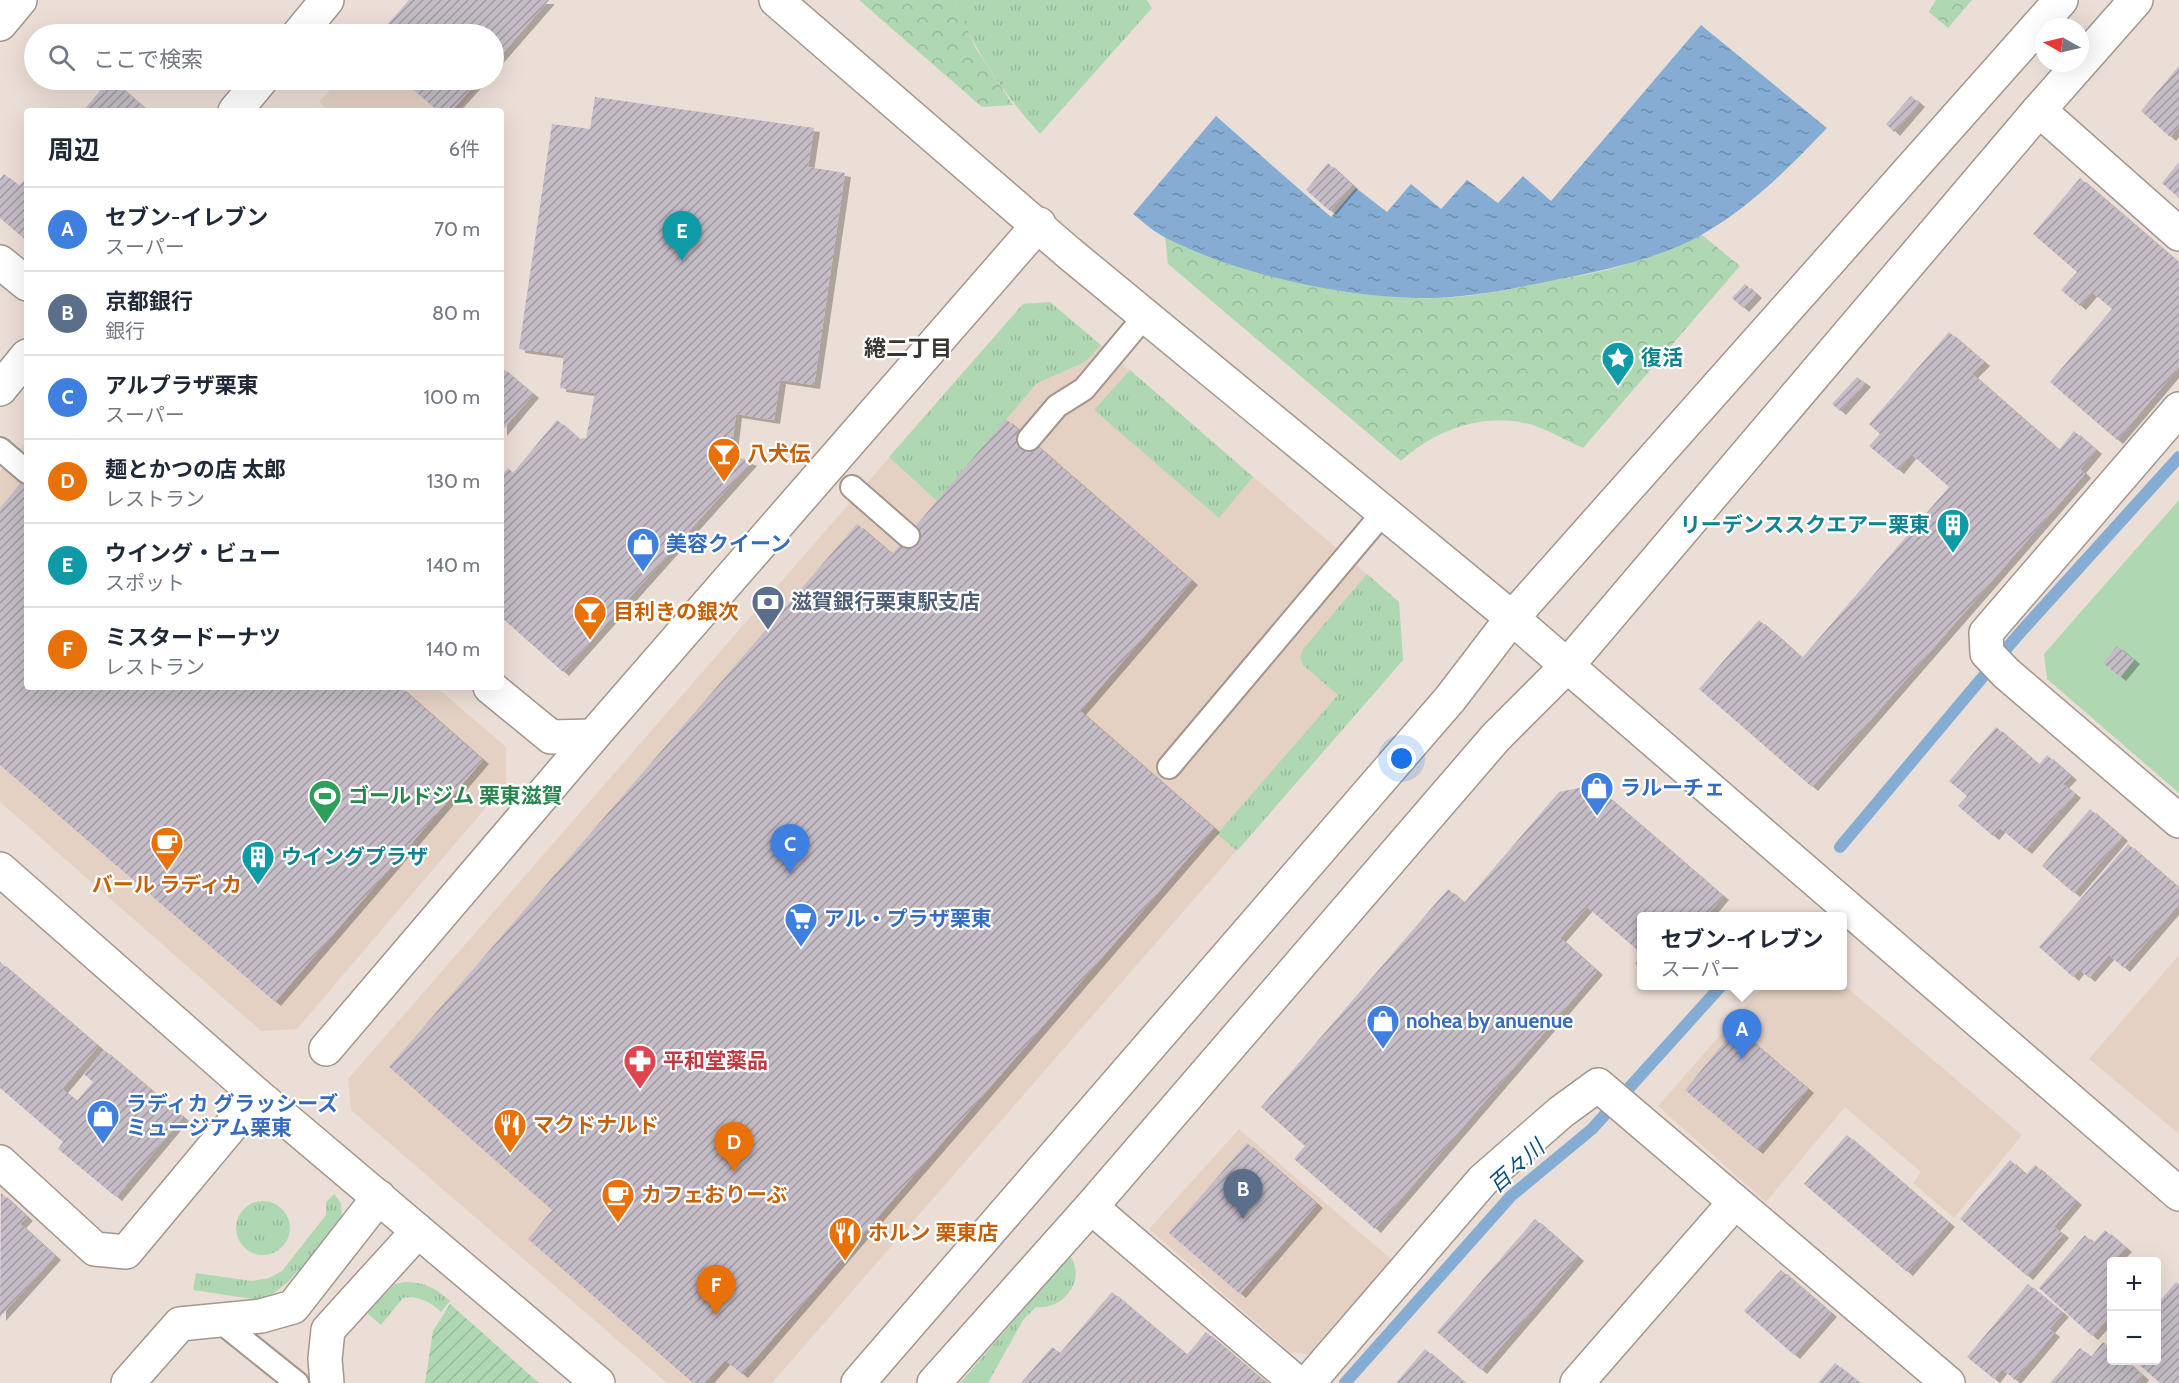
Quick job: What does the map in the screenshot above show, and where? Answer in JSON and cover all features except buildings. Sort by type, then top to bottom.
[{"type":"street","points":[[0,24],[20,0]]},
{"type":"street","points":[[307,24],[327,0]]},
{"type":"street","points":[[776,0],[1145,316],[1512,618],[2179,1194]]},
{"type":"street","points":[[858,1383],[1450,699],[1512,618],[2061,0]]},
{"type":"street","points":[[934,1383],[1091,1207],[1496,737],[1566,667],[2039,110],[2136,0]]},
{"type":"street","points":[[238,108],[253,90]]},
{"type":"street","points":[[2039,110],[2179,234]]},
{"type":"street","points":[[327,1049],[593,736],[1039,224]]},
{"type":"street","points":[[0,262],[24,282]]},
{"type":"street","points":[[0,389],[24,360]]},
{"type":"street","points":[[2179,409],[1986,633],[1996,663],[2179,820]]},
{"type":"street","points":[[493,690],[551,736],[593,736]]},
{"type":"street","points":[[0,869],[257,1095],[598,1383]]},
{"type":"street","points":[[1308,1383],[1483,1180],[1579,1098],[1598,1085],[1948,1383]]},
{"type":"street","points":[[0,1162],[94,1249],[126,1251],[257,1095]]},
{"type":"street","points":[[128,1383],[180,1324],[221,1322],[261,1316],[293,1307],[379,1197]]},
{"type":"street","points":[[1577,1383],[1735,1202]]},
{"type":"street","points":[[1091,1207],[1297,1383]]},
{"type":"street","points":[[327,1383],[325,1359],[328,1330],[418,1231]]},
{"type":"lane","points":[[1029,439],[1057,406],[1084,389],[1145,316]]},
{"type":"lane","points":[[0,449],[24,469]]},
{"type":"lane","points":[[852,487],[908,536]]},
{"type":"lane","points":[[1169,767],[1383,513]]},
{"type":"lane","points":[[221,1322],[297,1383]]},
{"type":"shaded area","points":[[330,90],[476,90],[460,108],[326,108],[319,102]]},
{"type":"shaded area","name":"アル・プラザ栗東","points":[[1050,302],[1399,602],[1403,660],[772,1383],[667,1383],[351,1110],[348,1079],[1023,304]]},
{"type":"shaded area","name":"ウイングプラザ","points":[[24,444],[24,690],[440,690],[506,747],[506,784],[297,1029],[261,1031],[0,802],[0,472]]},
{"type":"shaded area","points":[[2179,955],[2179,1134],[2089,1059]]},
{"type":"shaded area","points":[[1847,987],[2022,1135],[1954,1218],[1913,1183],[1921,1172],[1845,1107],[1766,1202],[1658,1106],[1760,990],[1847,990]]},
{"type":"shaded area","points":[[1239,1129],[1392,1260],[1311,1355],[1290,1352],[1149,1229]]},
{"type":"green space","points":[[859,0],[955,0],[975,47],[1013,105],[982,107]]},
{"type":"green space","points":[[955,0],[1147,0],[1152,8],[1040,134],[1014,103],[980,54]]},
{"type":"green space","points":[[1936,0],[1972,0],[1948,28],[1929,12]]},
{"type":"green space","points":[[1702,235],[1740,266],[1583,448],[1533,425],[1497,420],[1462,426],[1446,432],[1430,440],[1401,461],[1168,264],[1165,237],[1256,270],[1319,286],[1382,296],[1432,298],[1483,294],[1601,271],[1639,260]]},
{"type":"green space","points":[[1050,302],[1101,345],[1085,362],[1037,383],[937,501],[889,457],[1023,304]]},
{"type":"green space","points":[[1130,370],[1253,477],[1219,518],[1094,410]]},
{"type":"green space","points":[[2179,500],[2179,793],[2047,679],[2044,654]]},
{"type":"green space","points":[[1367,574],[1399,602],[1403,660],[1237,851],[1217,834],[1338,695],[1304,666],[1300,658],[1303,649]]},
{"type":"green space","points":[[334,1194],[341,1203],[342,1221],[288,1282],[269,1297],[259,1300],[193,1290],[196,1273],[252,1281],[269,1278],[282,1271],[326,1215],[326,1202]]},
{"type":"green space","points":[[263,1201],[273,1203],[282,1209],[288,1218],[290,1228],[288,1238],[282,1247],[273,1253],[263,1255],[253,1253],[244,1247],[238,1238],[236,1228],[238,1218],[244,1209],[253,1203]]},
{"type":"green space","points":[[1070,1256],[1075,1265],[1076,1275],[1070,1292],[1055,1304],[1036,1307],[1023,1320],[988,1383],[960,1383]]},
{"type":"green space","points":[[405,1282],[429,1287],[450,1301],[441,1312],[424,1300],[403,1298],[381,1325],[367,1313],[395,1284]]},
{"type":"green space","points":[[450,1304],[539,1383],[425,1383],[433,1331]]},
{"type":"water","points":[[1701,25],[1827,128],[1784,172],[1721,223],[1688,242],[1636,261],[1599,271],[1491,292],[1435,298],[1385,296],[1321,288],[1224,262],[1166,238],[1133,214],[1216,116],[1331,217],[1356,188],[1387,212],[1411,184],[1441,209],[1467,180],[1498,203],[1523,176],[1551,201]]},
{"type":"waterway","points":[[1840,847],[2018,635],[2179,457]]},
{"type":"waterway","name":"百々川","points":[[1345,1383],[1511,1196],[1592,1129],[1717,990]]},
{"type":"place","name":"ウイング・ビュー","points":[[682,261]]},
{"type":"place","name":"復活","points":[[1618,387]]},
{"type":"place","name":"八犬伝","points":[[724,483]]},
{"type":"place","name":"リーデンススクエアー栗東","points":[[1953,554]]},
{"type":"place","name":"美容クイーン","points":[[643,573]]},
{"type":"place","name":"滋賀銀行栗東駅支店","points":[[768,631]]},
{"type":"place","name":"目利きの銀次","points":[[590,641]]},
{"type":"place","name":"ラルーチェ","points":[[1597,817]]},
{"type":"place","name":"ゴールドジム 栗東滋賀","points":[[325,825]]},
{"type":"place","name":"バール ラディカ","points":[[167,872]]},
{"type":"place","name":"アルプラザ栗東","points":[[790,874]]},
{"type":"place","name":"ウイングプラザ","points":[[258,886]]},
{"type":"place","name":"アル・プラザ栗東","points":[[801,948]]},
{"type":"place","name":"nohea by anuenue","points":[[1383,1050]]},
{"type":"place","name":"セブン-イレブン","points":[[1742,1059]]},
{"type":"place","name":"平和堂薬品","points":[[640,1090]]},
{"type":"place","name":"ラディカ グラッシーズ ミュージアム栗東","points":[[103,1145]]},
{"type":"place","name":"マクドナルド","points":[[510,1154]]},
{"type":"place","name":"麺とかつの店 太郎","points":[[734,1172]]},
{"type":"place","name":"京都銀行","points":[[1243,1219]]},
{"type":"place","name":"カフェおりーぶ","points":[[618,1224]]},
{"type":"place","name":"ホルン 栗東店","points":[[845,1262]]},
{"type":"place","name":"ミスタードーナツ","points":[[716,1315]]},
{"type":"district","name":"綣二丁目","points":[[908,348]]}]
